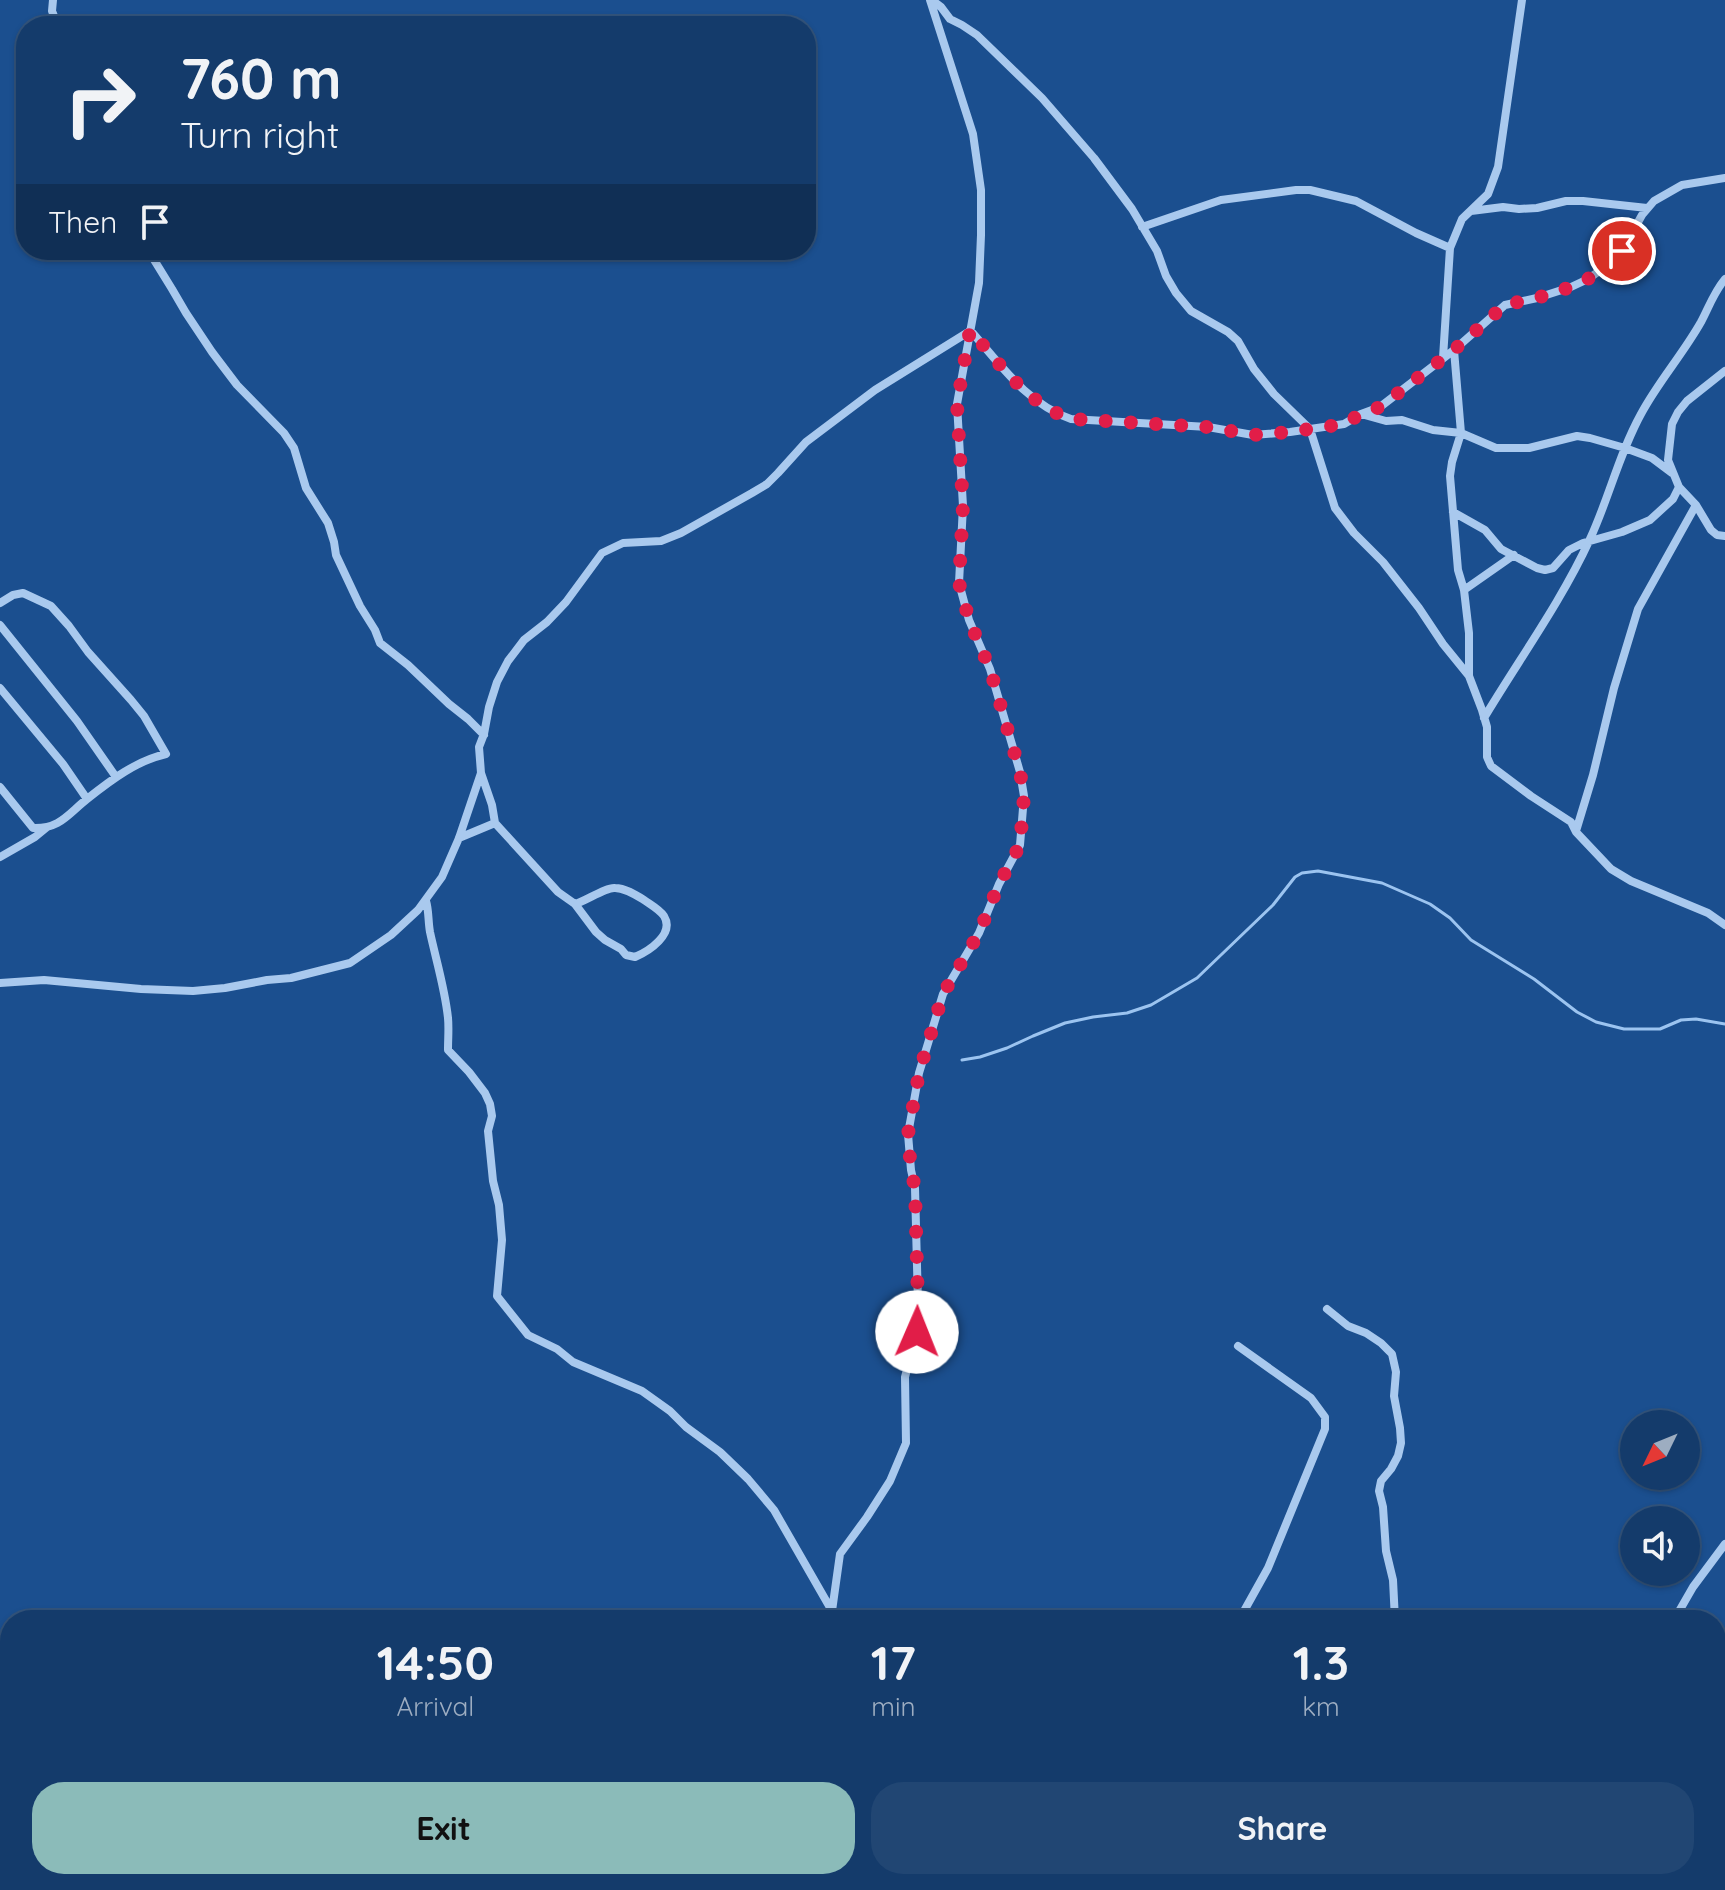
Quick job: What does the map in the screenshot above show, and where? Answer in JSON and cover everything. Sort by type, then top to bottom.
[{"type":"street","points":[[931,0],[950,19],[977,35],[1042,98],[1104,170],[1132,209],[1157,251],[1176,293],[1191,311],[1238,341],[1254,369],[1274,394],[1310,429],[1335,508],[1383,562],[1469,676],[1487,727],[1487,757],[1491,766],[1571,822],[1576,832],[1611,869],[1631,881],[1708,913],[1725,925]]},
{"type":"street","points":[[834,1610],[840,1554],[890,1481],[906,1443],[905,1377],[917,1332],[915,1318],[918,1304],[915,1188],[908,1134],[919,1073],[943,994],[979,933],[999,884],[1020,845],[1024,796],[990,669],[969,620],[959,583],[963,506],[957,404],[979,283],[981,190],[973,134],[931,0]]},
{"type":"street","points":[[1443,358],[1450,248],[1458,226],[1488,194],[1498,167],[1522,0]]},
{"type":"street","points":[[970,330],[1036,401],[1054,413],[1071,419],[1208,427],[1253,435],[1344,424],[1380,407],[1454,350],[1505,305],[1537,298],[1588,279],[1622,251],[1633,229],[1654,201],[1682,185],[1725,178]]},
{"type":"street","points":[[1142,227],[1221,200],[1310,190],[1356,201],[1450,248]]},
{"type":"street","points":[[1471,211],[1503,207],[1537,208],[1566,201],[1647,208]]},
{"type":"street","points":[[154,260],[212,352],[237,385],[284,433],[294,448],[306,488],[328,523],[336,555],[380,643],[484,735]]},
{"type":"street","points":[[1484,718],[1549,618],[1589,541],[1640,415],[1725,279]]},
{"type":"street","points":[[575,904],[612,887],[619,888],[658,909],[666,920],[665,931],[661,939],[640,955],[626,955],[596,932],[575,904],[558,892],[495,823],[481,773],[479,747],[497,682],[508,661],[524,640],[566,602],[602,553],[623,543],[661,541],[681,533],[752,493],[778,473],[806,442],[875,390],[970,330]]},
{"type":"street","points":[[1454,350],[1461,433],[1450,476],[1458,570],[1464,590],[1469,633],[1469,676]]},
{"type":"street","points":[[1725,371],[1678,412],[1672,424],[1668,460],[1679,487],[1696,505],[1713,533],[1725,536]]},
{"type":"street","points":[[1361,414],[1461,433],[1496,448],[1529,448],[1577,436],[1590,438],[1652,458],[1672,473]]},
{"type":"street","points":[[1453,512],[1485,530],[1496,545],[1545,570],[1553,568],[1569,550],[1650,520],[1673,499],[1679,487]]},
{"type":"street","points":[[1576,832],[1638,609],[1696,505]]},
{"type":"street","points":[[1464,590],[1514,555]]},
{"type":"street","points":[[0,603],[23,593],[51,606],[144,716],[166,754],[144,760],[116,777],[65,819],[0,857]]},
{"type":"street","points":[[0,625],[77,721],[116,777]]},
{"type":"street","points":[[0,688],[63,764],[87,799]]},
{"type":"street","points":[[0,983],[44,980],[193,991],[291,978],[350,963],[391,935],[426,901],[442,877],[459,838],[481,773]]},
{"type":"street","points":[[0,787],[33,828],[46,828]]},
{"type":"street","points":[[459,838],[495,823]]},
{"type":"street","points":[[426,901],[448,1019],[448,1050],[469,1072],[490,1104],[492,1116],[488,1131],[502,1240],[497,1296],[528,1335],[557,1349],[573,1362],[642,1391],[720,1452],[774,1510],[830,1610]]},
{"type":"street","points":[[1327,1309],[1348,1326],[1381,1343],[1392,1354],[1401,1443],[1398,1456],[1381,1481],[1379,1491],[1394,1610]]},
{"type":"street","points":[[1238,1346],[1311,1398],[1325,1417],[1325,1429],[1268,1568],[1245,1610]]},
{"type":"street","points":[[1680,1610],[1725,1544]]},
{"type":"waterway","points":[[962,1060],[1007,1048],[1065,1023],[1127,1013],[1151,1005],[1197,978],[1273,905],[1295,877],[1318,871],[1382,883],[1430,904],[1450,918],[1471,940],[1596,1022],[1624,1029],[1660,1029],[1681,1020],[1696,1019],[1725,1024]]},
{"type":"route","points":[[917,1332],[915,1188],[908,1134],[913,1102],[943,994],[979,933],[999,884],[1020,845],[1024,796],[990,669],[969,620],[959,583],[963,506],[957,404],[970,330],[1036,401],[1054,413],[1071,419],[1208,427],[1253,435],[1290,432],[1344,424],[1380,407],[1454,350],[1505,305],[1571,287],[1588,279],[1622,251]]}]
